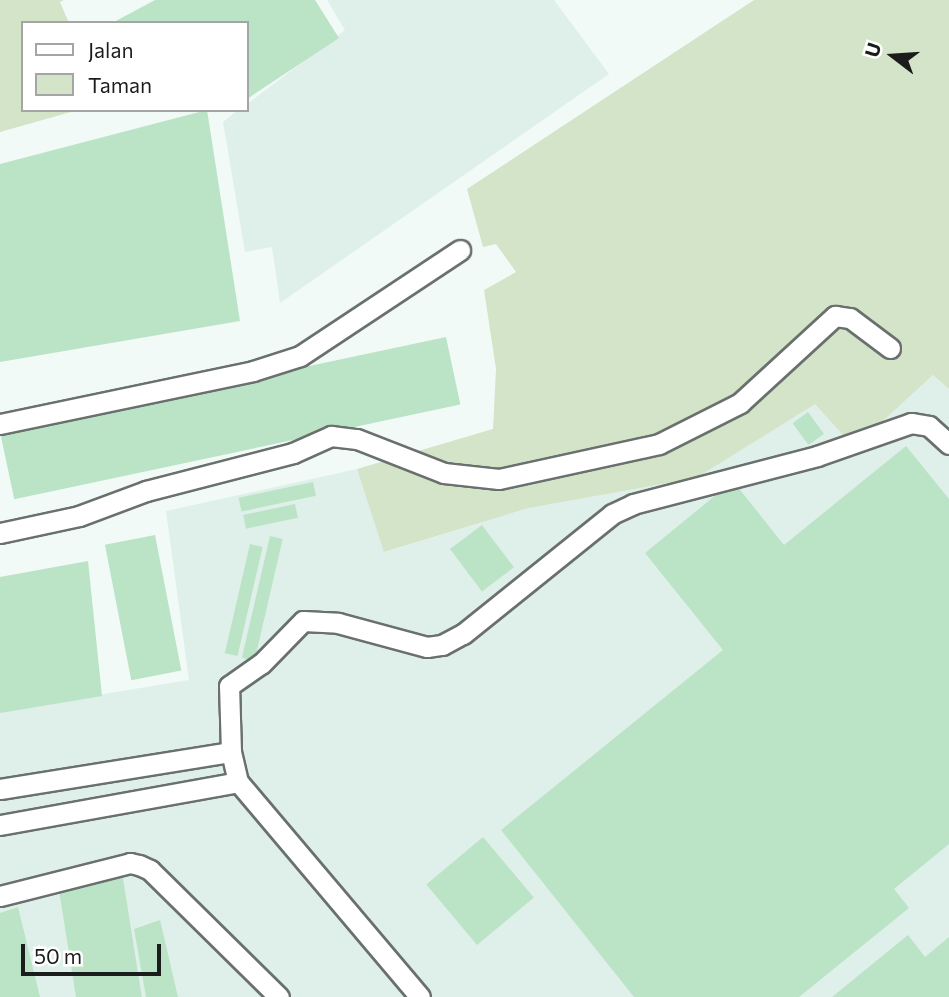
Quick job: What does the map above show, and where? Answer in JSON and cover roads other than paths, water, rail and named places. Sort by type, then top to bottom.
[{"type":"lane","points":[[0,424],[253,371],[300,356],[460,250]]},
{"type":"lane","points":[[0,533],[79,516],[146,491],[293,453],[331,436],[357,439],[444,473],[499,479],[659,444],[740,403],[835,316],[850,318],[890,348]]},
{"type":"lane","points":[[420,997],[238,782],[231,752],[229,686],[261,664],[303,621],[338,623],[427,647],[442,645],[463,634],[612,514],[633,504],[817,456],[911,423],[929,426],[949,444]]},
{"type":"lane","points":[[0,789],[231,752]]},
{"type":"lane","points":[[0,825],[238,782]]},
{"type":"lane","points":[[0,896],[130,863],[139,865],[150,870],[271,996]]}]
